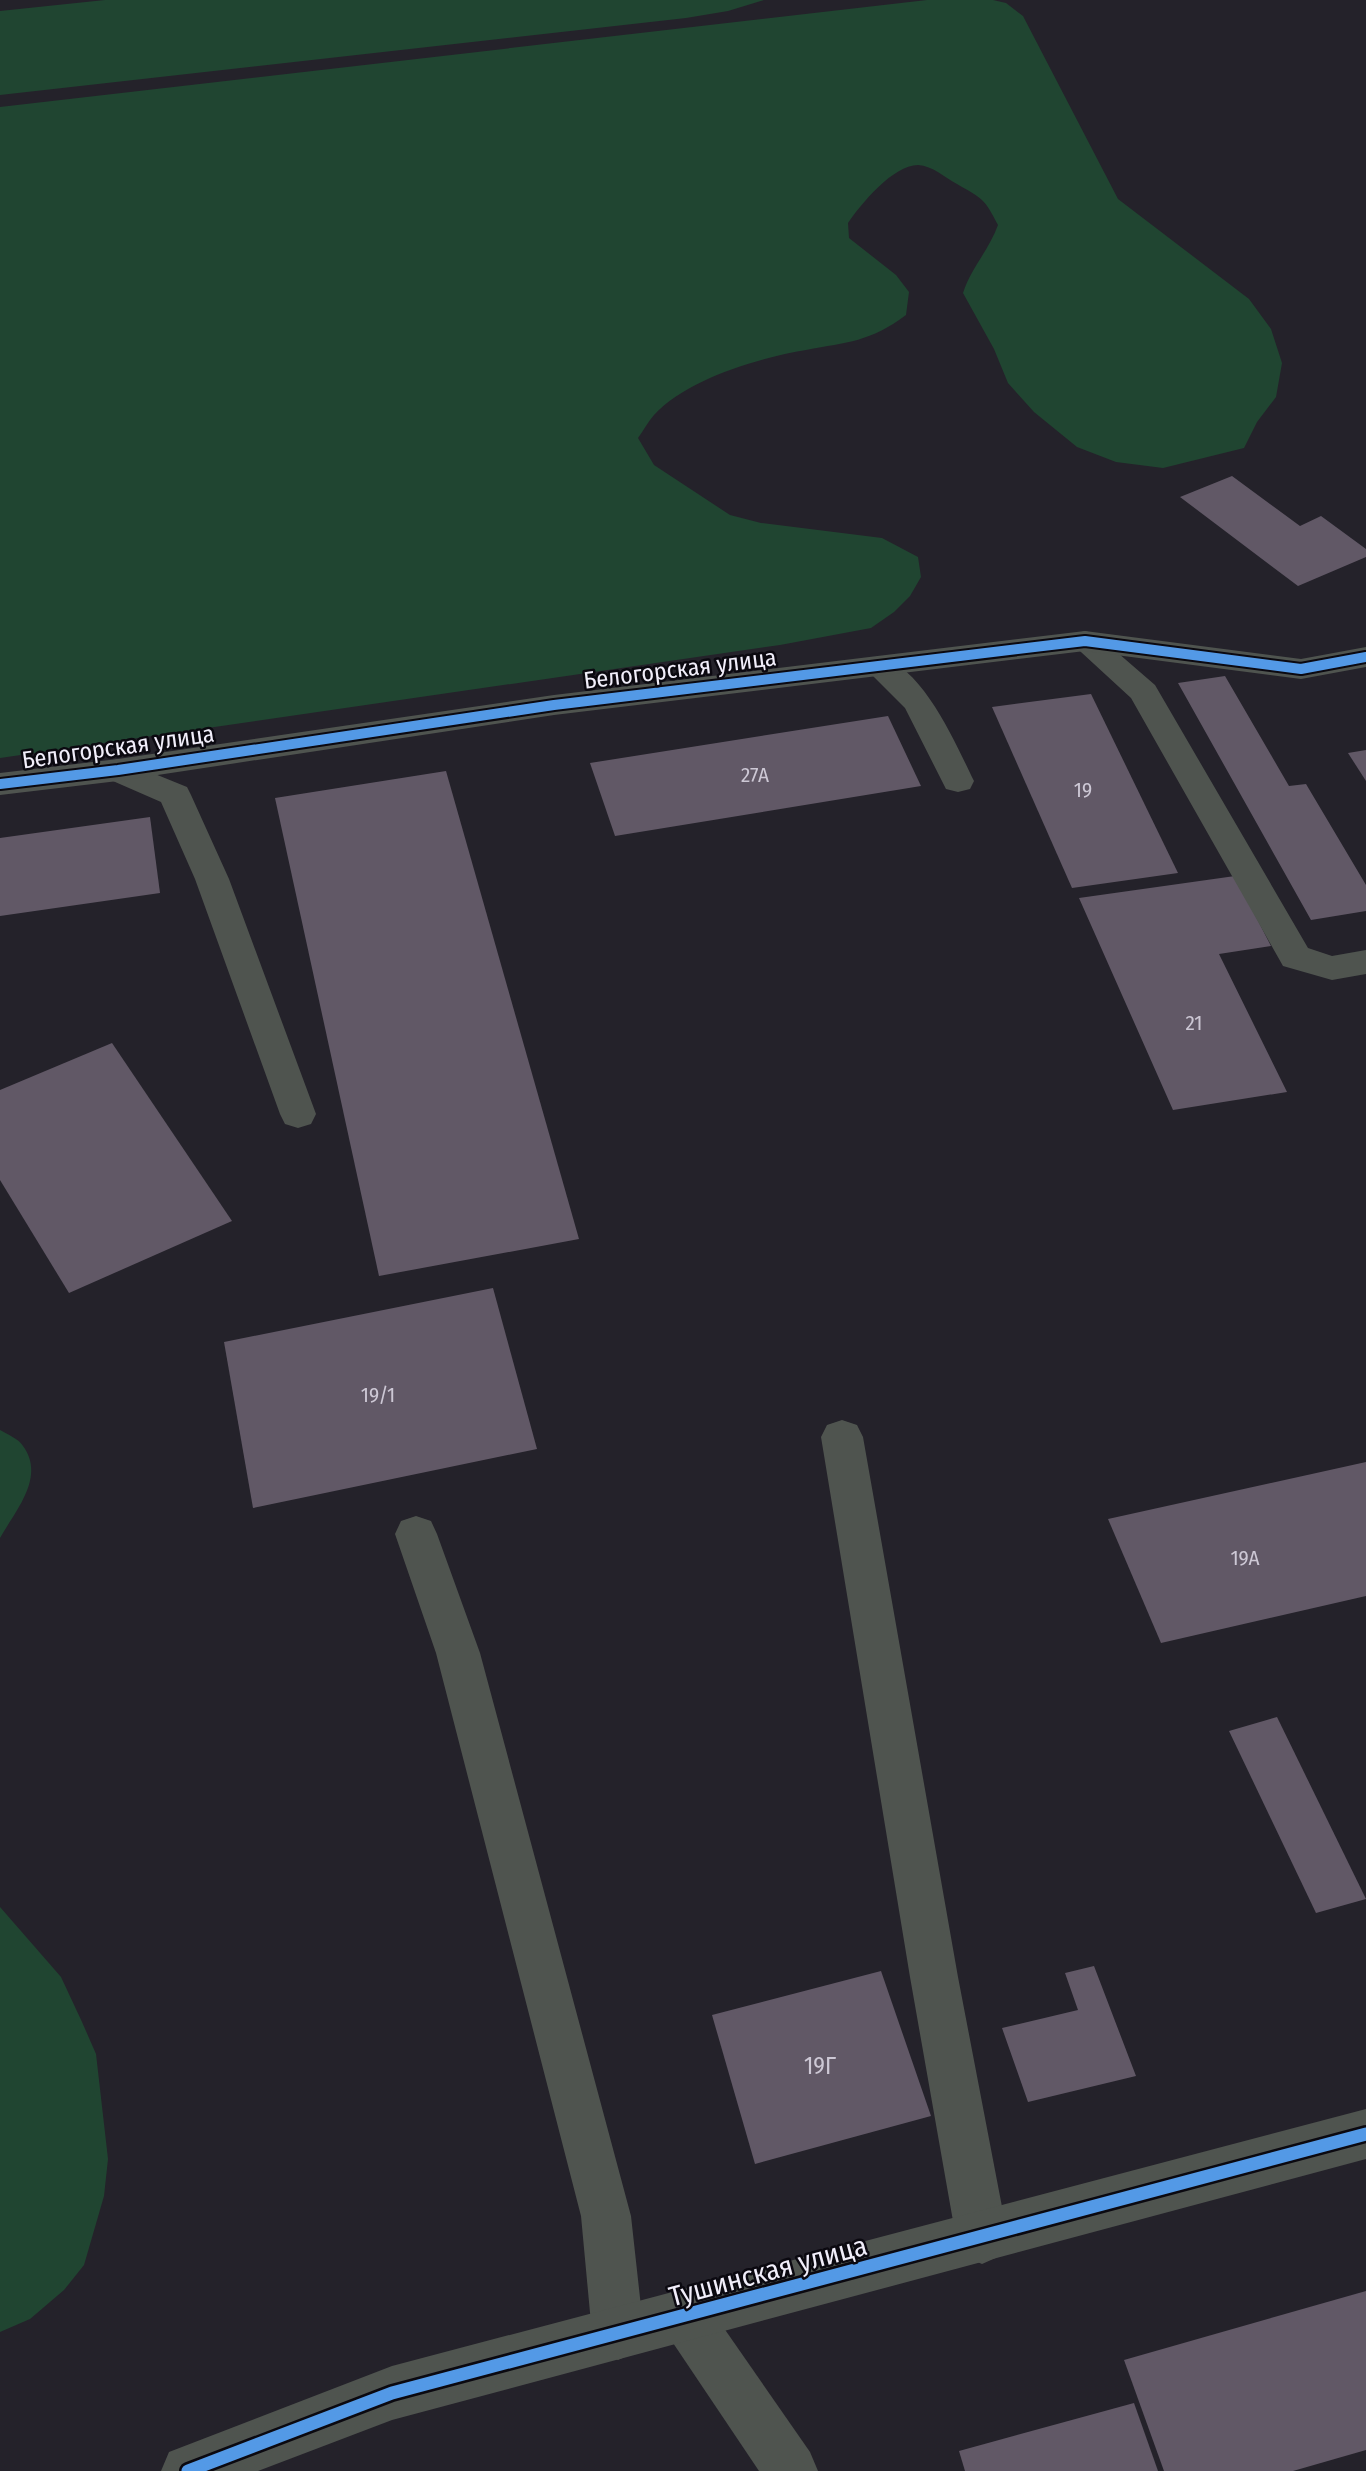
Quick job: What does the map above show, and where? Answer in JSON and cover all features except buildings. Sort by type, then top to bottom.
[{"type":"street","name":"Белогорская улица","points":[[0,784],[118,771],[554,705],[1086,641],[1301,668],[1366,657]]},
{"type":"street","points":[[1086,641],[1144,692],[1295,957],[1332,968],[1366,962]]},
{"type":"street","points":[[879,666],[918,704],[958,781]]},
{"type":"street","points":[[118,771],[175,795],[212,879],[298,1114]]},
{"type":"street","points":[[842,1437],[982,2238]]},
{"type":"street","points":[[416,1534],[458,1653],[606,2216],[618,2334]]},
{"type":"street","name":"Тушинская улица","points":[[188,2471],[392,2393],[1366,2134]]},
{"type":"street","points":[[685,2316],[791,2471]]},
{"type":"green space","points":[[105,0],[764,0],[728,11],[686,18],[0,95],[0,11]]},
{"type":"green space","points":[[927,0],[993,0],[1006,3],[1023,16],[1118,199],[1249,299],[1271,329],[1282,363],[1276,397],[1257,422],[1244,448],[1163,468],[1116,462],[1077,447],[1034,412],[1008,383],[994,349],[963,293],[998,225],[986,204],[972,193],[929,167],[908,167],[898,171],[878,187],[848,223],[849,238],[896,275],[909,292],[906,315],[881,331],[858,340],[767,358],[704,381],[668,402],[654,415],[638,438],[654,465],[730,515],[761,523],[882,538],[918,557],[921,577],[910,596],[894,612],[871,628],[780,645],[0,758],[0,107]]},
{"type":"green space","points":[[0,1430],[21,1443],[29,1458],[31,1470],[26,1494],[0,1538]]},
{"type":"green space","points":[[0,1907],[61,1977],[96,2054],[108,2159],[104,2196],[84,2265],[64,2290],[30,2319],[0,2332]]},
{"type":"cycle path","points":[[0,784],[118,770],[554,705],[1085,641],[1301,669],[1366,657]]},
{"type":"cycle path","points":[[188,2471],[392,2393],[1366,2134]]}]
